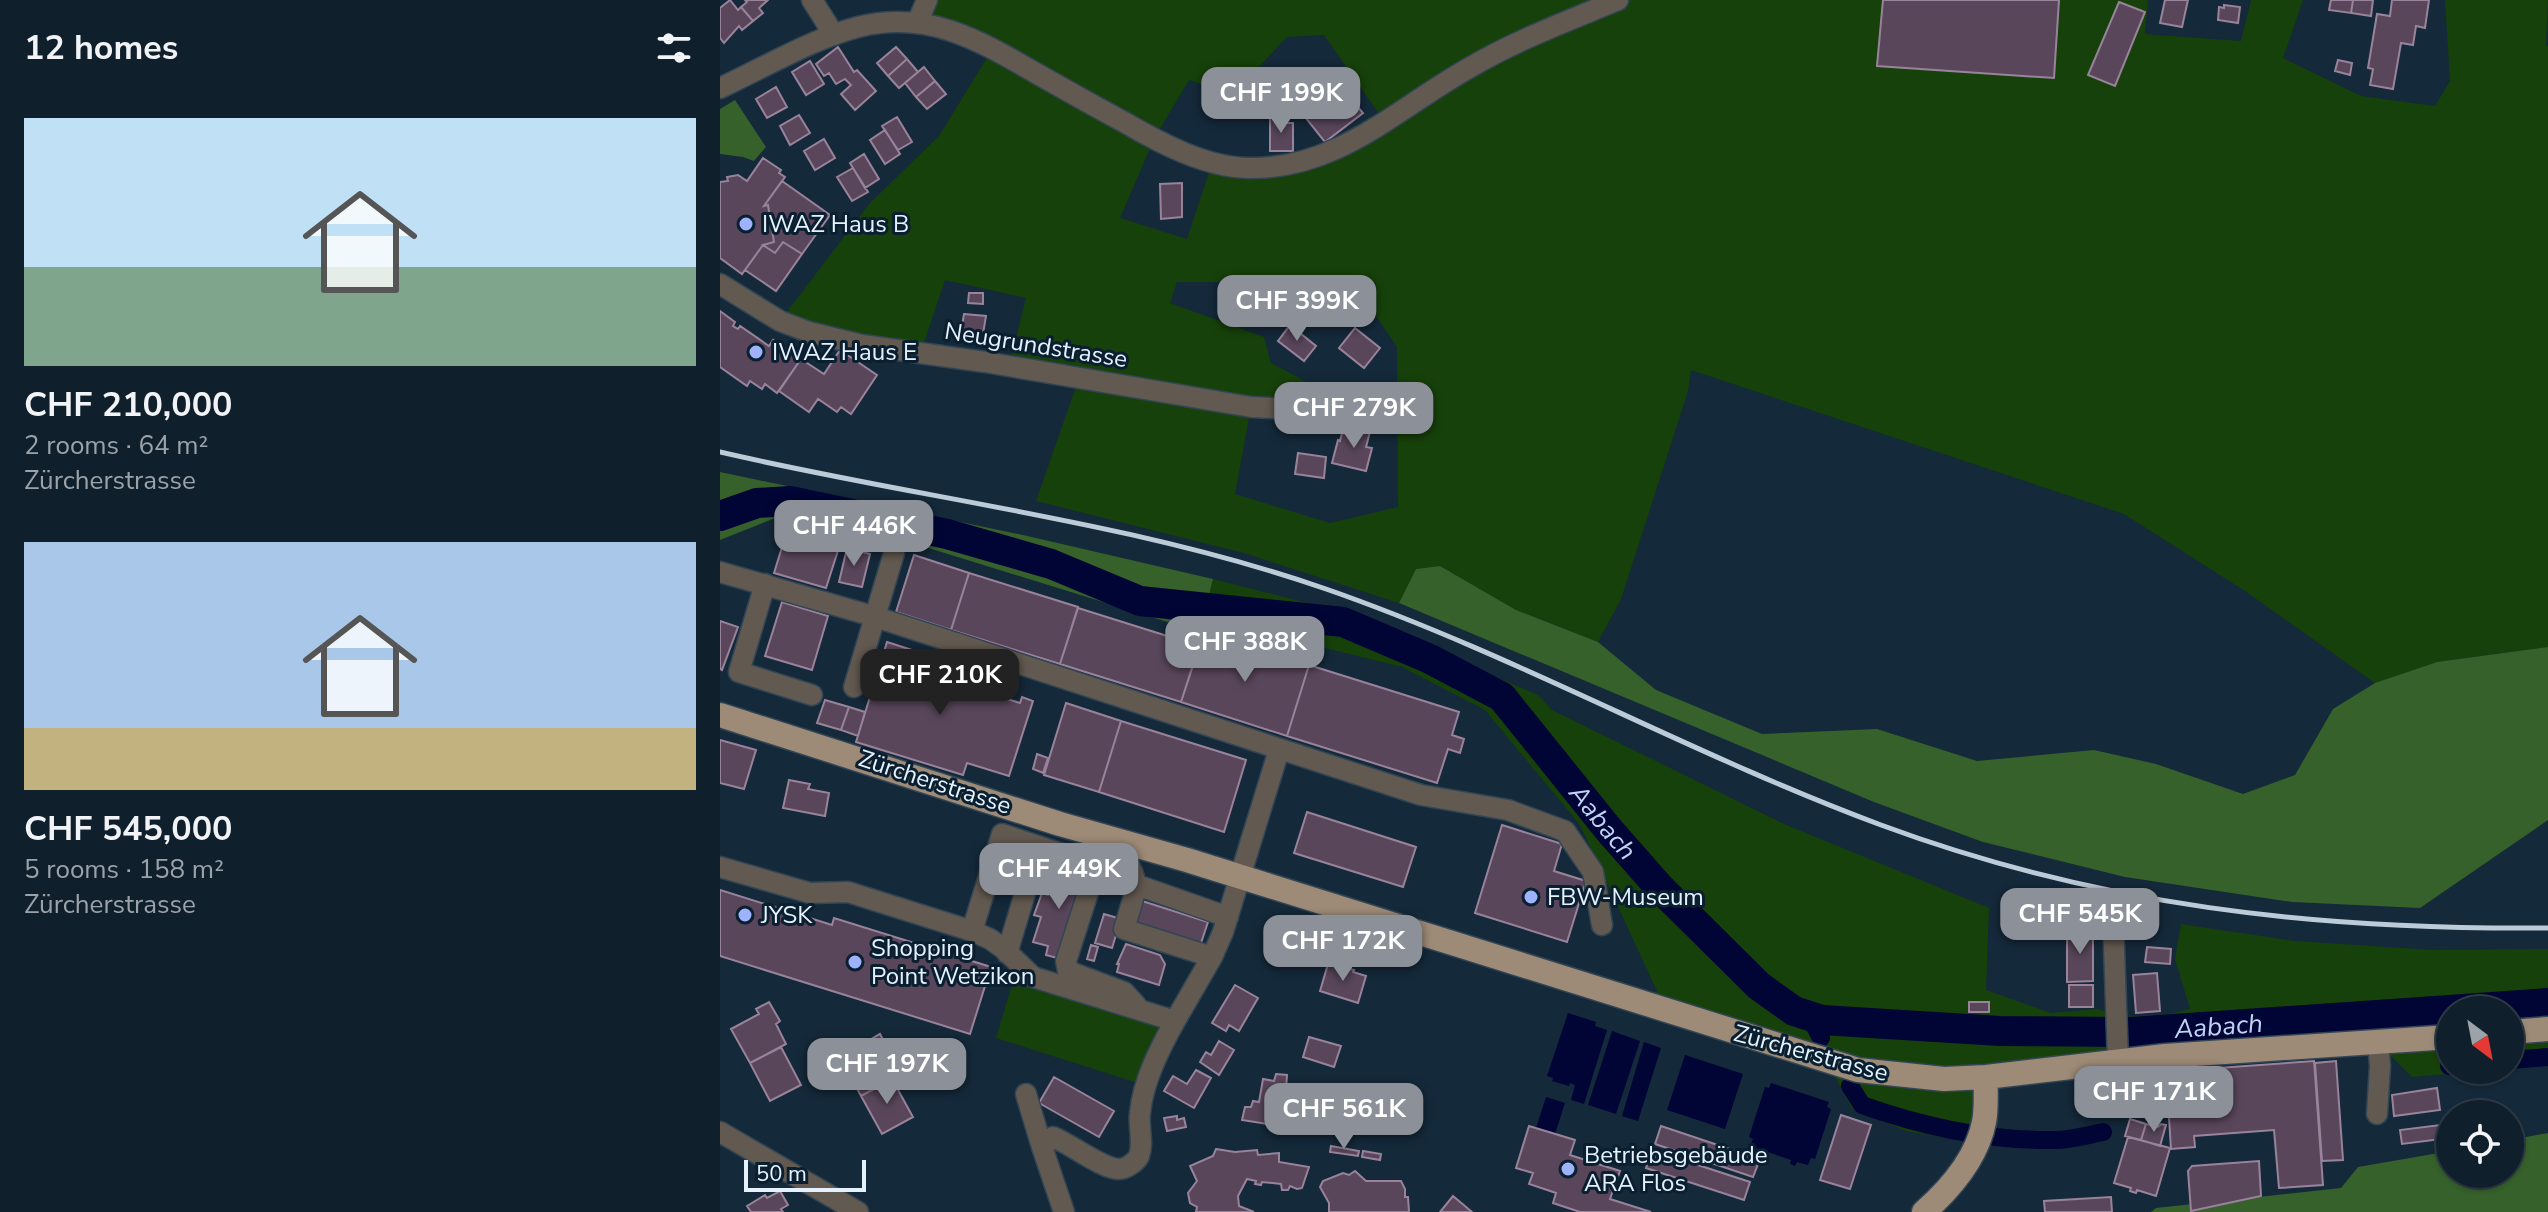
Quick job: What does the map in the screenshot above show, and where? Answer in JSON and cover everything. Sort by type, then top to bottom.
[{"type":"main road","name":"Zürcherstrasse","points":[[720,715],[1858,1070],[1944,1079],[1986,1077],[2118,1052],[2436,1038]]},
{"type":"main road","points":[[2524,1031],[2548,1029]]},
{"type":"main road","points":[[1924,1212],[1948,1189],[1981,1134],[1986,1077]]},
{"type":"street","points":[[812,0],[834,35]]},
{"type":"street","points":[[917,23],[927,0]]},
{"type":"street","points":[[720,88],[834,35],[873,24],[917,23],[967,35],[993,47],[1154,139],[1212,163],[1246,168],[1287,166],[1324,156],[1357,139],[1471,67],[1521,40],[1618,0]]},
{"type":"street","name":"Neugrundstrasse","points":[[720,284],[780,321],[809,332],[862,345],[985,362],[1251,407],[1308,410]]},
{"type":"street","points":[[854,687],[894,553]]},
{"type":"street","points":[[720,572],[876,617],[1421,795],[1508,810],[1565,831],[1593,872],[1602,925]]},
{"type":"street","points":[[765,584],[739,672],[812,695]]},
{"type":"street","points":[[1042,1147],[1053,1137],[1106,1165],[1120,1169],[1133,1164],[1139,1156],[1140,1113],[1158,1051],[1212,957],[1241,878],[1279,750]]},
{"type":"street","points":[[972,931],[1002,834],[1089,863],[1094,874],[1066,961],[1068,971],[1124,992],[1141,1011]]},
{"type":"street","points":[[1115,839],[1137,885],[1124,929],[1212,957]]},
{"type":"street","points":[[1007,953],[1039,847]]},
{"type":"street","points":[[720,867],[810,893],[848,892],[972,931],[990,939],[1033,977],[1175,1021]]},
{"type":"street","points":[[1137,885],[1228,917]]},
{"type":"street","points":[[2113,918],[2118,1052]]},
{"type":"street","points":[[2377,1114],[2378,1042]]},
{"type":"street","points":[[1026,1094],[1064,1212]]},
{"type":"street","points":[[720,1132],[858,1212]]},
{"type":"green space","points":[[927,0],[2148,0],[2145,34],[2241,41],[2251,0],[2303,0],[2283,58],[2361,96],[2435,106],[2450,81],[2445,0],[2548,0],[2548,647],[2437,662],[2375,683],[2245,591],[2124,514],[1691,370],[1688,391],[1621,599],[1598,642],[1516,610],[1440,566],[1416,569],[1399,603],[1244,553],[1036,501],[1079,378],[1009,366],[1026,298],[945,280],[921,352],[780,321],[869,204],[939,136],[993,48],[917,23]],"holes":[[[1324,35],[1384,121],[1287,166],[1212,163],[1187,239],[1120,218],[1154,139],[1189,80],[1233,95],[1287,37]],[[1177,282],[1263,282],[1327,314],[1327,298],[1372,310],[1397,347],[1398,507],[1330,523],[1235,494],[1251,407],[1308,410],[1317,402],[1320,389],[1271,363],[1264,337],[1170,303]]]},
{"type":"green space","points":[[735,100],[766,147],[754,161],[720,154],[720,109]]},
{"type":"green space","points":[[720,472],[1023,535],[1213,579],[1203,618],[1190,629],[919,545],[790,512],[720,540]]},
{"type":"green space","points":[[1440,566],[1516,610],[1598,642],[1656,690],[1762,734],[1877,729],[1977,761],[2094,750],[2156,764],[2243,794],[2295,775],[2333,709],[2375,683],[2437,662],[2548,647],[2548,820],[2420,908],[2292,902],[2125,877],[1983,842],[1874,802],[1399,603],[1416,569]]},
{"type":"green space","points":[[1213,579],[1346,613],[1538,695],[1552,710],[1784,824],[1989,908],[1986,990],[2051,1013],[2098,1009],[2124,1017],[2170,1014],[2190,1009],[2175,959],[2181,924],[2295,941],[2433,950],[2548,949],[2548,1065],[2524,1068],[2524,996],[2436,996],[2436,1075],[2412,1077],[2377,1042],[1986,1077],[1978,1143],[1906,1131],[1852,1109],[1827,1061],[1650,1007],[1657,991],[1580,825],[1485,710],[1402,667],[1203,618]]},
{"type":"green space","points":[[1018,965],[1175,1021],[1147,1086],[996,1038]]},
{"type":"green space","points":[[2548,1133],[2548,1212],[2151,1212],[2156,1208],[2341,1188],[2358,1167],[2436,1153],[2436,1188],[2524,1188],[2524,1137]]},
{"type":"shaded area","points":[[1568,1013],[1596,1022],[1595,1026],[1607,1030],[1584,1104],[1571,1100],[1575,1085],[1552,1081],[1553,1078],[1547,1076]]},
{"type":"shaded area","points":[[1612,1031],[1640,1041],[1616,1114],[1588,1105]]},
{"type":"shaded area","points":[[1644,1042],[1661,1048],[1638,1121],[1622,1116]]},
{"type":"shaded area","points":[[1685,1055],[1743,1074],[1725,1129],[1667,1110]]},
{"type":"shaded area","points":[[1771,1083],[1829,1102],[1827,1107],[1831,1109],[1815,1159],[1811,1158],[1808,1165],[1797,1162],[1795,1166],[1790,1164],[1791,1160],[1768,1152],[1766,1156],[1761,1154],[1762,1150],[1750,1146],[1753,1139],[1749,1137],[1765,1087],[1769,1088]]},
{"type":"shaded area","points":[[1546,1097],[1565,1103],[1555,1134],[1536,1128]]},
{"type":"building","points":[[730,0],[753,21],[742,30],[739,26],[724,43],[720,38],[720,8]]},
{"type":"building","points":[[745,0],[768,0],[759,8],[763,13],[753,21],[741,7],[747,2]]},
{"type":"building","points":[[1883,0],[2059,0],[2054,78],[1877,66]]},
{"type":"building","points":[[2165,0],[2188,0],[2182,27],[2160,23]]},
{"type":"building","points":[[2331,0],[2353,0],[2351,13],[2329,10]]},
{"type":"building","points":[[2353,0],[2373,0],[2371,16],[2351,13]]},
{"type":"building","points":[[2392,0],[2429,0],[2425,28],[2416,26],[2413,45],[2401,43],[2393,89],[2370,85],[2373,69],[2368,68],[2377,14],[2390,16]]},
{"type":"building","points":[[2119,2],[2145,12],[2115,86],[2088,75]]},
{"type":"building","points":[[2224,5],[2240,7],[2238,23],[2218,20],[2219,7],[2224,8]]},
{"type":"building","points":[[838,47],[854,72],[857,70],[876,91],[855,110],[841,94],[851,85],[845,79],[836,84],[829,73],[824,76],[816,64]]},
{"type":"building","points":[[896,47],[907,59],[888,76],[877,63]]},
{"type":"building","points":[[907,59],[918,72],[899,88],[888,76]]},
{"type":"building","points":[[2338,60],[2352,63],[2350,75],[2335,71]]},
{"type":"building","points":[[810,61],[824,84],[806,95],[792,72]]},
{"type":"building","points":[[924,67],[935,81],[916,97],[905,83]]},
{"type":"building","points":[[1335,80],[1363,113],[1325,142],[1298,108],[1304,104],[1298,96],[1306,92],[1310,98]]},
{"type":"building","points":[[935,81],[946,94],[927,109],[916,97]]},
{"type":"building","points":[[776,87],[787,107],[767,118],[756,99]]},
{"type":"building","points":[[799,115],[810,133],[790,145],[780,126]]},
{"type":"building","points":[[1270,115],[1280,115],[1280,123],[1293,123],[1293,151],[1270,151]]},
{"type":"building","points":[[897,117],[912,142],[898,150],[882,126]]},
{"type":"building","points":[[885,130],[900,154],[885,164],[870,140]]},
{"type":"building","points":[[824,139],[835,158],[815,170],[804,151]]},
{"type":"building","points":[[864,154],[879,179],[865,188],[850,163]]},
{"type":"building","name":"IWAZ Haus B","points":[[763,158],[781,170],[779,173],[785,177],[764,206],[768,205],[774,242],[763,245],[742,274],[720,258],[720,182],[738,175],[747,181]]},
{"type":"building","points":[[853,168],[868,192],[852,201],[837,177]]},
{"type":"building","points":[[782,181],[830,215],[802,254],[783,242],[775,253],[763,245],[774,242],[768,205],[764,206]]},
{"type":"building","points":[[1182,183],[1182,217],[1161,219],[1160,184]]},
{"type":"building","points":[[783,242],[802,254],[776,291],[745,270],[763,245],[775,253]]},
{"type":"building","points":[[969,293],[983,293],[983,304],[968,303]]},
{"type":"building","points":[[1265,295],[1279,306],[1268,319],[1255,308]]},
{"type":"building","name":"IWAZ Haus E","points":[[720,311],[735,322],[733,326],[738,329],[740,326],[769,346],[773,340],[801,359],[777,393],[765,384],[762,389],[750,381],[747,386],[720,367]]},
{"type":"building","points":[[964,314],[986,316],[982,340],[960,338]]},
{"type":"building","points":[[1290,325],[1316,346],[1304,361],[1278,341]]},
{"type":"building","points":[[1355,328],[1380,348],[1364,368],[1339,348]]},
{"type":"building","points":[[840,350],[877,375],[851,414],[841,407],[837,412],[818,399],[809,412],[779,391],[801,359],[824,374]]},
{"type":"building","points":[[1357,425],[1371,428],[1366,447],[1372,448],[1366,471],[1332,463],[1342,433],[1355,436]]},
{"type":"building","points":[[1298,453],[1326,457],[1324,478],[1295,474]]},
{"type":"building","points":[[791,518],[843,535],[826,588],[774,573]]},
{"type":"building","points":[[847,548],[870,554],[862,587],[839,582]]},
{"type":"building","points":[[914,555],[969,573],[951,630],[896,612]]},
{"type":"building","points":[[969,573],[1078,607],[1060,664],[951,630]]},
{"type":"building","points":[[782,602],[828,616],[812,670],[765,656]]},
{"type":"building","points":[[1078,608],[1199,646],[1181,702],[1060,664]]},
{"type":"building","points":[[720,621],[738,627],[722,670],[720,669]]},
{"type":"building","points":[[1204,632],[1309,665],[1287,736],[1181,702]]},
{"type":"building","points":[[887,642],[940,659],[934,676],[951,682],[954,672],[972,678],[969,687],[1020,703],[1022,697],[1033,701],[1009,776],[967,763],[963,775],[856,742]]},
{"type":"building","points":[[1309,665],[1459,712],[1452,735],[1464,739],[1460,753],[1448,749],[1437,783],[1287,736]]},
{"type":"building","points":[[825,700],[849,707],[841,730],[817,723]]},
{"type":"building","points":[[1066,703],[1121,721],[1099,792],[1044,775]]},
{"type":"building","points":[[849,707],[865,712],[858,736],[841,730]]},
{"type":"building","points":[[1121,721],[1246,760],[1224,832],[1099,792]]},
{"type":"building","points":[[720,740],[756,750],[744,789],[720,783]]},
{"type":"building","points":[[1037,754],[1048,758],[1043,773],[1033,769]]},
{"type":"building","points":[[789,780],[810,784],[808,789],[829,793],[825,816],[783,808]]},
{"type":"building","points":[[1307,812],[1416,847],[1403,887],[1294,853]]},
{"type":"building","name":"FBW-Museum","points":[[1502,825],[1562,844],[1554,871],[1586,881],[1567,942],[1475,913]]},
{"type":"building","points":[[1057,867],[1087,876],[1061,959],[1046,955],[1048,946],[1033,942],[1041,917],[1034,915],[1042,893],[1048,895]]},
{"type":"building","name":"Shopping Point Wetzikon","points":[[720,890],[832,925],[834,918],[991,967],[970,1034],[720,956]]},
{"type":"building","points":[[1139,900],[1208,922],[1200,946],[1131,925]]},
{"type":"building","points":[[1104,914],[1121,919],[1112,948],[1095,943]]},
{"type":"building","points":[[2093,929],[2093,981],[2067,982],[2067,930]]},
{"type":"building","points":[[1126,944],[1160,955],[1165,964],[1159,985],[1117,972],[1117,964]]},
{"type":"building","points":[[1091,945],[1098,947],[1094,961],[1087,959]]},
{"type":"building","points":[[2147,947],[2171,949],[2170,964],[2145,962]]},
{"type":"building","points":[[1328,964],[1366,976],[1358,1003],[1320,991]]},
{"type":"building","points":[[2157,973],[2160,1011],[2136,1013],[2133,975]]},
{"type":"building","points":[[1235,985],[1258,998],[1239,1031],[1229,1025],[1226,1031],[1212,1023]]},
{"type":"building","points":[[2069,985],[2093,985],[2093,1007],[2069,1007]]},
{"type":"building","points":[[769,1002],[780,1021],[776,1024],[786,1044],[750,1063],[731,1029],[759,1014],[756,1009]]},
{"type":"building","points":[[1969,1002],[1989,1002],[1989,1012],[1969,1012]]},
{"type":"building","points":[[880,1034],[898,1076],[861,1096],[842,1061],[870,1046],[868,1041]]},
{"type":"building","points":[[1309,1037],[1341,1046],[1334,1067],[1303,1057]]},
{"type":"building","points":[[1219,1041],[1234,1050],[1219,1075],[1200,1062],[1206,1052],[1211,1055]]},
{"type":"building","points":[[781,1047],[801,1085],[770,1101],[750,1063]]},
{"type":"building","points":[[2314,1061],[2323,1185],[2279,1188],[2274,1130],[2194,1136],[2195,1147],[2171,1149],[2168,1102],[2161,1106],[2143,1107],[2141,1078],[2148,1073]]},
{"type":"building","points":[[2336,1061],[2343,1160],[2322,1161],[2315,1063]]},
{"type":"building","points":[[1196,1070],[1211,1078],[1194,1108],[1164,1091],[1173,1076],[1187,1084]]},
{"type":"building","points":[[1276,1074],[1287,1075],[1286,1090],[1289,1091],[1283,1106],[1277,1105],[1274,1125],[1242,1120],[1245,1107],[1251,1107],[1253,1101],[1259,1102],[1263,1079],[1274,1081]]},
{"type":"building","points":[[1054,1077],[1114,1111],[1099,1137],[1039,1103]]},
{"type":"building","points":[[892,1079],[913,1117],[882,1134],[861,1096]]},
{"type":"building","points":[[2437,1088],[2439,1100],[2436,1100],[2436,1111],[2394,1116],[2392,1095]]},
{"type":"building","points":[[1331,1091],[1346,1093],[1344,1110],[1329,1108],[1327,1122],[1303,1117],[1307,1092],[1331,1095]]},
{"type":"building","points":[[1841,1115],[1871,1125],[1850,1189],[1820,1180]]},
{"type":"building","points":[[1177,1116],[1177,1120],[1184,1118],[1186,1127],[1167,1131],[1164,1118]]},
{"type":"building","points":[[2130,1119],[2146,1124],[2141,1140],[2125,1136]]},
{"type":"building","points":[[2146,1124],[2166,1125],[2160,1146],[2141,1140]]},
{"type":"building","name":"Betriebsgebäude ARA Flos","points":[[1529,1126],[1575,1140],[1570,1155],[1620,1171],[1610,1199],[1651,1212],[1580,1212],[1553,1203],[1556,1193],[1529,1184],[1533,1173],[1516,1168]]},
{"type":"building","points":[[1661,1126],[1760,1159],[1753,1177],[1655,1144]]},
{"type":"building","points":[[2436,1126],[2436,1140],[2402,1144],[2400,1130]]},
{"type":"building","points":[[2128,1137],[2170,1148],[2156,1196],[2137,1190],[2136,1193],[2130,1191],[2131,1188],[2114,1183]]},
{"type":"building","points":[[1331,1146],[1359,1151],[1358,1156],[1330,1152]]},
{"type":"building","points":[[1216,1149],[1235,1152],[1257,1150],[1258,1155],[1279,1153],[1279,1162],[1309,1167],[1302,1188],[1297,1189],[1290,1186],[1288,1190],[1282,1190],[1281,1184],[1262,1182],[1261,1185],[1247,1179],[1238,1196],[1239,1206],[1254,1212],[1196,1212],[1197,1207],[1190,1203],[1188,1193],[1197,1181],[1190,1166],[1213,1156]]},
{"type":"building","points":[[1652,1150],[1750,1182],[1744,1200],[1646,1168]]},
{"type":"building","points":[[1363,1151],[1381,1154],[1380,1160],[1362,1157]]},
{"type":"building","points":[[2259,1161],[2261,1196],[2191,1211],[2188,1171],[2192,1166]]},
{"type":"building","points":[[1355,1171],[1366,1181],[1401,1181],[1405,1197],[1408,1197],[1409,1212],[1329,1212],[1329,1203],[1320,1187],[1323,1181]]},
{"type":"building","points":[[780,1191],[788,1205],[781,1209],[783,1212],[751,1212],[747,1206],[765,1195],[767,1198]]},
{"type":"building","points":[[1453,1196],[1472,1212],[1440,1212]]},
{"type":"building","points":[[2111,1197],[2112,1212],[2045,1212],[2044,1201]]},
{"type":"waterway","name":"Aabach","points":[[720,516],[757,503],[790,501],[947,534],[1051,564],[1140,601],[1343,622],[1430,659],[1502,697],[1660,888],[1759,986],[1794,1011],[1822,1020],[2000,1031],[2131,1032],[2548,1003]]},
{"type":"waterway","points":[[1810,1017],[1821,1038]]},
{"type":"waterway","points":[[2524,1059],[2548,1057]]},
{"type":"waterway","points":[[1850,1086],[1862,1105],[1957,1131],[2030,1140],[2055,1140],[2103,1132]]},
{"type":"railway","points":[[720,452],[1101,528],[1252,566],[1326,589],[1466,644],[1741,768],[1881,825],[2045,876],[2209,908],[2292,918],[2376,924],[2548,928]]},
{"type":"place","name":"IWAZ Haus B","points":[[746,224]]},
{"type":"place","name":"IWAZ Haus E","points":[[756,352]]},
{"type":"place","name":"FBW-Museum","points":[[1531,897]]},
{"type":"place","name":"JYSK","points":[[745,915]]},
{"type":"place","name":"Shopping Point Wetzikon","points":[[855,962]]},
{"type":"place","name":"Betriebsgebäude ARA Flos","points":[[1568,1169]]}]
